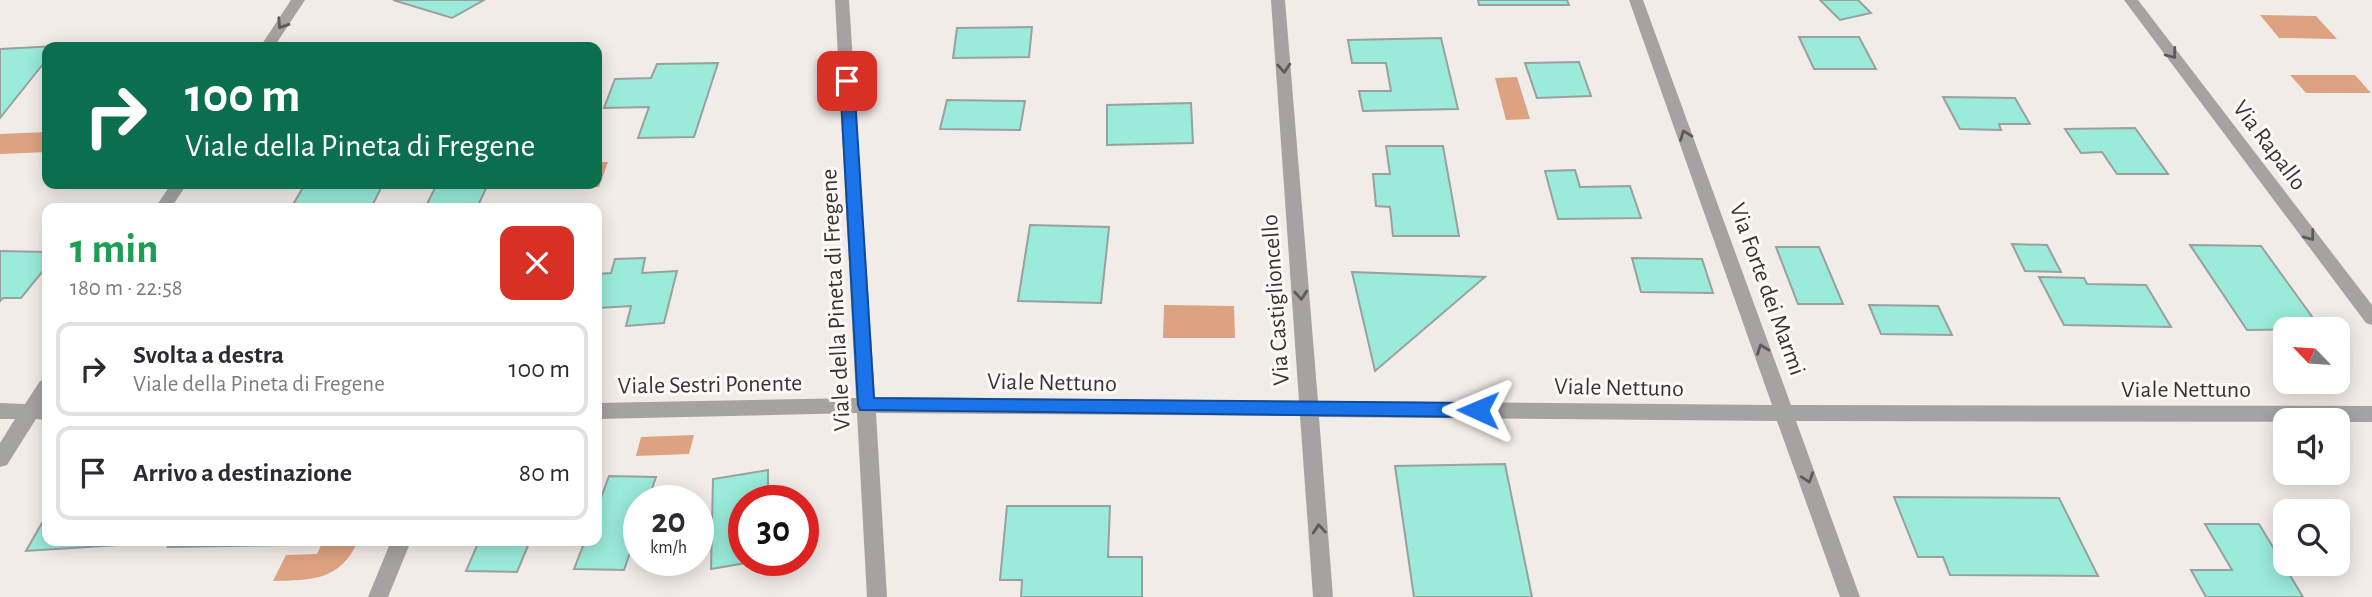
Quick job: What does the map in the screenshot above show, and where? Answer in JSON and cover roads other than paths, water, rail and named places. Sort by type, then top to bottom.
[{"type":"street","points":[[270,42],[298,0]]},
{"type":"street","name":"Viale della Pineta di Fregene","points":[[842,0],[877,597]]},
{"type":"street","name":"Via Castiglioncello","points":[[1279,0],[1324,597]]},
{"type":"street","name":"Via Forte dei Marmi","points":[[1636,0],[1850,597]]},
{"type":"street","name":"Via Rapallo","points":[[2131,0],[2372,318]]},
{"type":"street","name":"Viale Nettuno","points":[[866,405],[1785,413],[2372,414]]},
{"type":"street","name":"Viale Sestri Ponente","points":[[602,411],[866,405]]},
{"type":"street","points":[[0,411],[39,412]]},
{"type":"street","points":[[0,458],[39,412]]},
{"type":"street","points":[[378,597],[399,546]]}]
